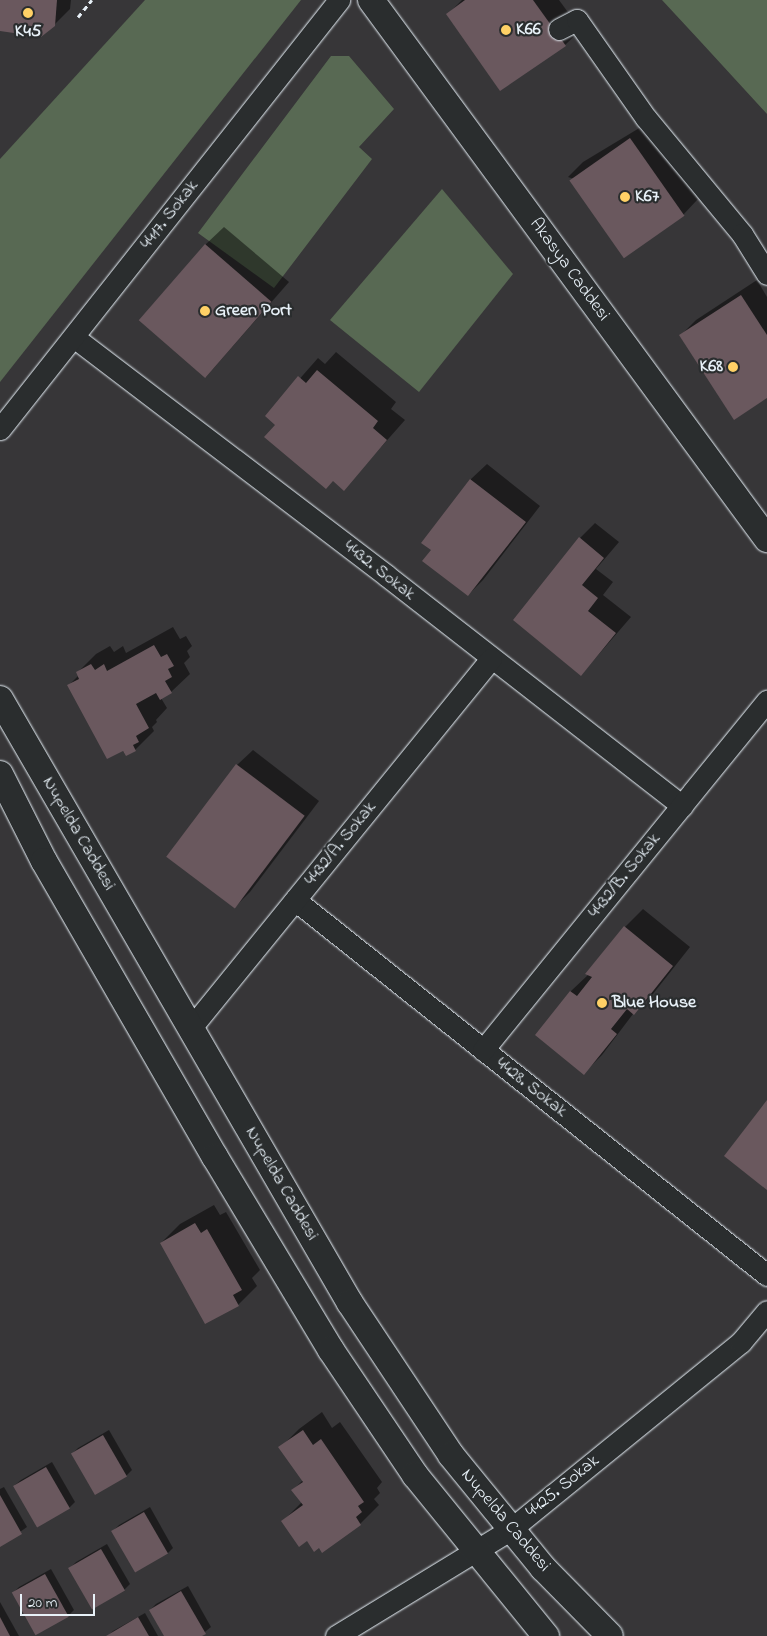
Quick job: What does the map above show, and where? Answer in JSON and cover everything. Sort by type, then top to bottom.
[{"type":"street","name":"4417. Sokak","points":[[0,429],[74,338],[339,0]]},
{"type":"street","name":"Akasya Caddesi","points":[[371,0],[767,540]]},
{"type":"street","points":[[559,29],[577,20],[646,118],[742,234],[767,274]]},
{"type":"street","name":"4432. Sokak","points":[[74,338],[387,576],[491,659],[682,806]]},
{"type":"street","name":"4432/A. Sokak","points":[[190,1029],[491,659]]},
{"type":"street","name":"Nupelda Caddesi","points":[[0,699],[350,1304],[451,1455],[543,1568],[610,1636]]},
{"type":"street","name":"4432/B. Sokak","points":[[483,1050],[767,702]]},
{"type":"street","points":[[0,774],[54,878],[215,1157],[331,1350],[415,1475],[546,1636]]},
{"type":"street","name":"4428. Sokak","points":[[295,900],[767,1275]]},
{"type":"street","name":"4425. Sokak","points":[[336,1636],[512,1529],[741,1342],[767,1310]]},
{"type":"path","points":[[78,17],[92,0]]},
{"type":"green space","points":[[145,0],[301,0],[0,382],[0,159]]},
{"type":"green space","points":[[662,0],[767,0],[767,114],[700,41]]},
{"type":"green space","points":[[331,56],[349,56],[394,109],[359,147],[372,159],[274,288],[198,233]]},
{"type":"green space","points":[[442,189],[513,274],[419,392],[330,320]]},
{"type":"building","name":"K45","points":[[0,0],[57,0],[55,26],[41,37],[0,31]]},
{"type":"building","name":"K66","points":[[465,0],[533,0],[566,46],[500,91],[446,14]]},
{"type":"building","name":"K67","points":[[630,138],[684,216],[624,258],[569,180]]},
{"type":"building","name":"Green Port","points":[[205,244],[271,302],[205,378],[139,320]]},
{"type":"building","name":"K68","points":[[741,295],[767,335],[767,398],[734,420],[679,335]]},
{"type":"building","points":[[317,370],[378,421],[373,428],[387,440],[344,491],[333,481],[326,489],[264,437],[275,425],[265,416],[298,376],[306,383]]},
{"type":"building","points":[[470,479],[526,522],[468,596],[422,561],[431,550],[421,543]]},
{"type":"building","points":[[579,537],[604,558],[582,585],[598,598],[588,611],[616,633],[581,676],[513,620]]},
{"type":"building","points":[[154,645],[161,657],[167,654],[174,666],[168,669],[172,677],[165,681],[172,693],[160,700],[156,693],[136,704],[149,728],[136,736],[139,742],[133,745],[136,751],[126,756],[123,751],[107,759],[67,685],[79,679],[76,672],[91,664],[95,670],[104,664],[107,671]]},
{"type":"building","points":[[236,764],[305,816],[235,908],[166,857]]},
{"type":"building","name":"Blue House","points":[[624,926],[673,966],[634,1015],[627,1009],[611,1029],[617,1034],[584,1075],[535,1035],[570,991],[577,996],[592,977],[585,974]]},
{"type":"building","points":[[767,1100],[767,1190],[724,1156]]},
{"type":"building","points":[[195,1223],[201,1233],[207,1229],[242,1290],[233,1295],[239,1306],[205,1324],[160,1243]]},
{"type":"building","points":[[303,1430],[313,1445],[321,1439],[364,1502],[358,1506],[362,1512],[356,1517],[361,1525],[322,1553],[319,1548],[314,1552],[307,1541],[299,1547],[281,1521],[303,1505],[291,1490],[303,1482],[278,1447]]},
{"type":"building","points":[[103,1435],[127,1477],[95,1495],[71,1454]]},
{"type":"building","points":[[46,1467],[70,1509],[37,1528],[13,1486]]},
{"type":"building","points":[[0,1495],[22,1534],[0,1547]]},
{"type":"building","points":[[144,1512],[168,1554],[135,1573],[111,1531]]},
{"type":"building","points":[[101,1549],[125,1591],[92,1610],[68,1568]]},
{"type":"building","points":[[45,1574],[69,1617],[36,1635],[12,1592]]},
{"type":"building","points":[[181,1591],[206,1634],[202,1636],[164,1636],[149,1610]]},
{"type":"building","points":[[0,1617],[10,1636],[0,1636]]},
{"type":"building","points":[[138,1617],[149,1636],[106,1636]]},
{"type":"place","name":"K45","points":[[28,13]]},
{"type":"place","name":"K66","points":[[506,30]]},
{"type":"place","name":"K67","points":[[625,197]]},
{"type":"place","name":"Green Port","points":[[205,311]]},
{"type":"place","name":"K68","points":[[733,367]]},
{"type":"place","name":"Blue House","points":[[602,1003]]}]
